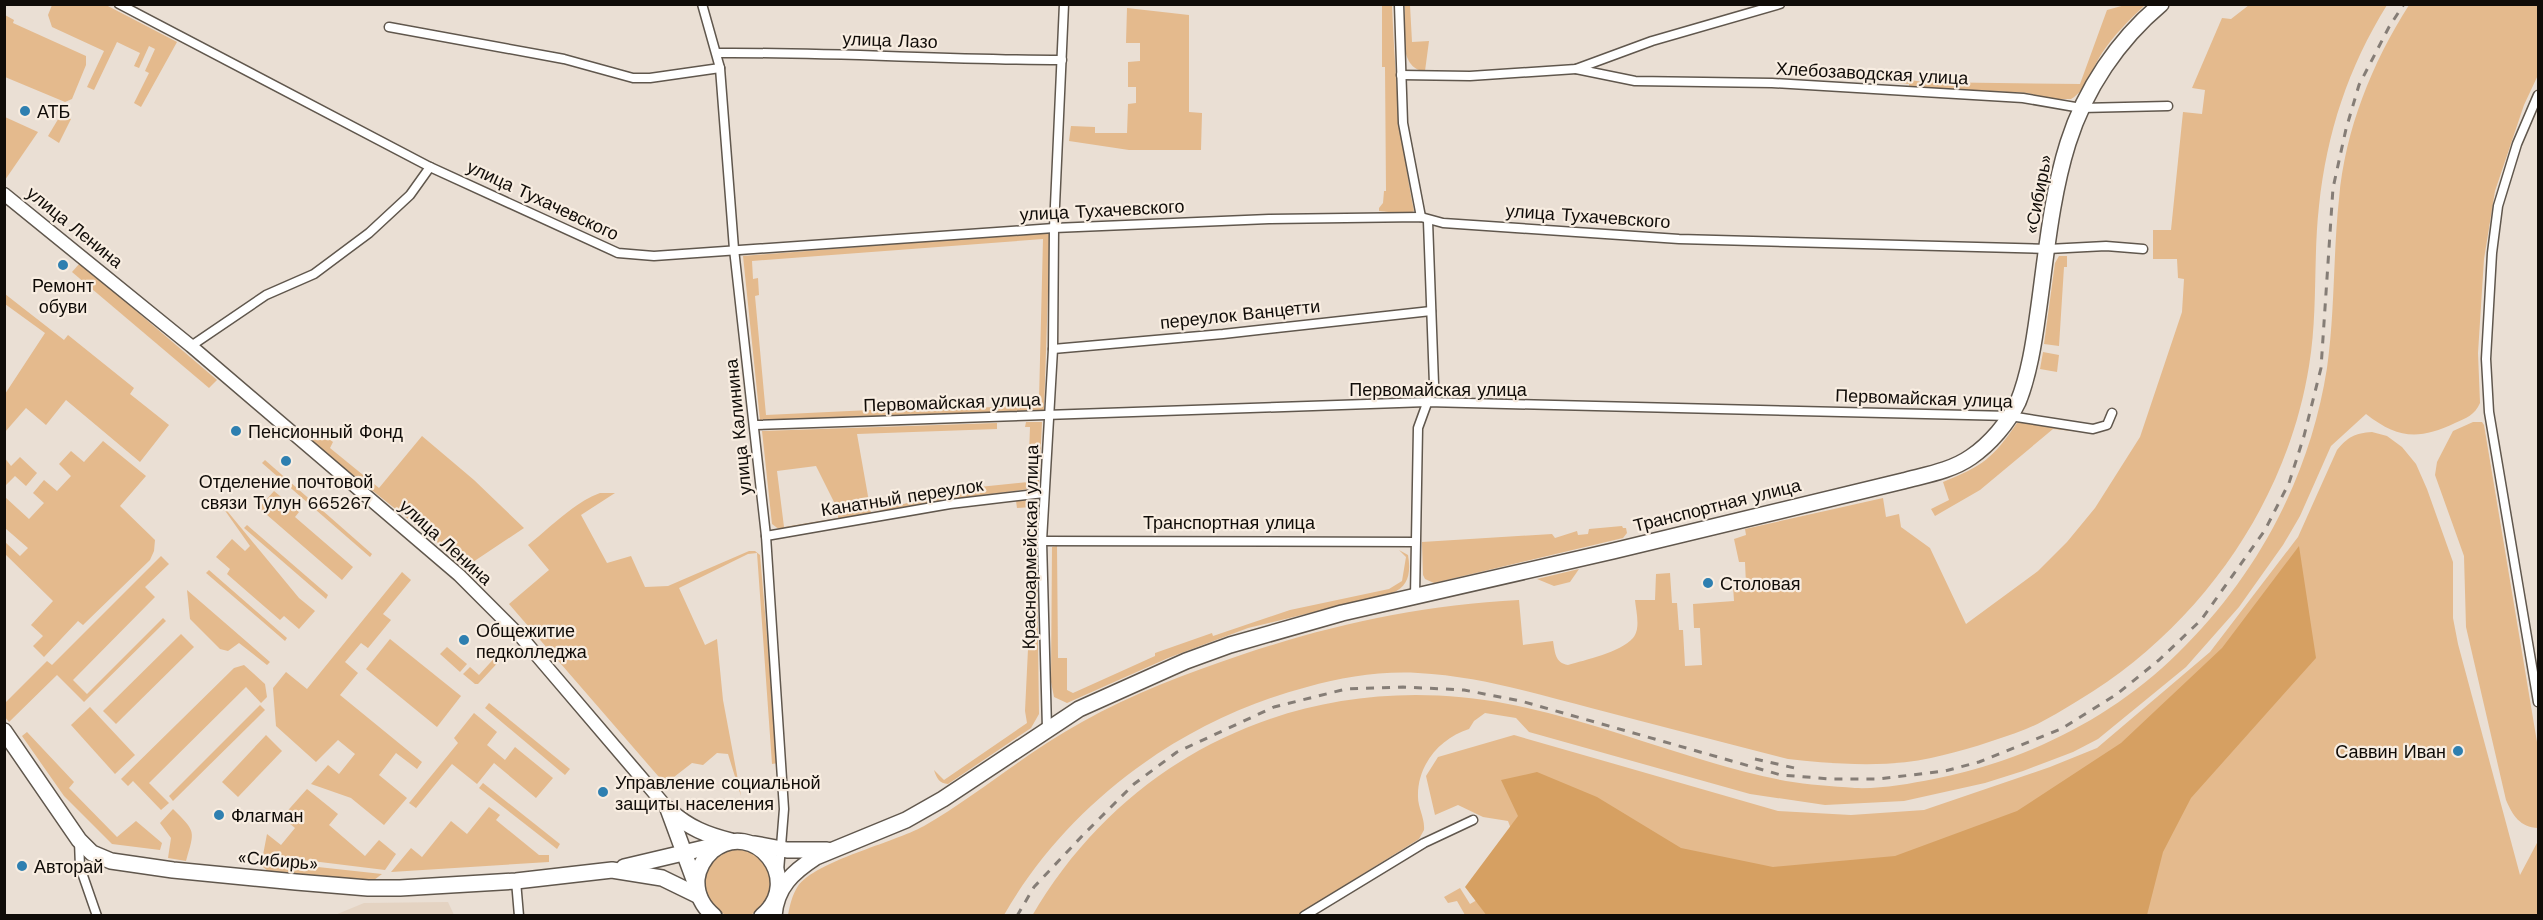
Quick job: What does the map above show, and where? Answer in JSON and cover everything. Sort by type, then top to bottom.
[{"type":"highway","name":"«Сибирь»","points":[[2010,416],[2018,402],[2028,365],[2060,174],[2081,108],[2110,58],[2130,33],[2161,4]]},
{"type":"highway","name":"Транспортная улица","points":[[762,915],[790,877],[803,866],[915,815],[1079,709],[1186,661],[1230,645],[1342,613],[1937,472],[1971,457],[1991,440],[2010,416]]},
{"type":"highway","name":"«Сибирь»","points":[[4,731],[79,840],[92,853],[111,861],[173,870],[368,888],[516,881],[612,870]]},
{"type":"highway","points":[[668,809],[699,832],[741,843],[780,849],[836,850]]},
{"type":"highway","points":[[668,809],[698,892],[707,909],[714,915]]},
{"type":"highway","points":[[612,870],[741,843]]},
{"type":"highway","points":[[698,892],[698,873],[704,860],[720,846],[741,843],[768,855],[778,877],[774,915]]},
{"type":"highway","points":[[612,870],[662,878],[698,892]]},
{"type":"main road","name":"улица Ленина","points":[[4,194],[48,227],[419,539],[508,622],[668,809]]},
{"type":"street","name":"улица Тухачевского","points":[[119,4],[430,166],[618,253],[646,256],[1054,228],[1317,217],[1425,219],[1679,239],[2048,249],[2106,246],[2144,249]]},
{"type":"street","name":"улица Калинина","points":[[702,4],[720,68],[734,249],[766,536],[784,809],[778,877]]},
{"type":"street","name":"Красноармейская улица","points":[[1047,729],[1042,541],[1053,349],[1054,228],[1064,4]]},
{"type":"street","points":[[1399,4],[1406,146],[1425,219],[1434,384],[1418,428],[1414,597]]},
{"type":"street","points":[[1401,75],[1470,76],[1576,69],[1652,41],[1780,4]]},
{"type":"street","points":[[389,27],[564,59],[633,78],[650,78],[720,68]]},
{"type":"street","name":"улица Лазо","points":[[717,53],[789,52],[984,60],[1062,60]]},
{"type":"street","name":"Хлебозаводская улица","points":[[1576,69],[1635,81],[1772,83],[2023,98],[2081,108],[2168,106]]},
{"type":"street","points":[[2538,95],[2517,144],[2498,206],[2492,253],[2486,359],[2489,412],[2538,702]]},
{"type":"street","points":[[191,346],[266,295],[314,274],[360,240],[410,195],[430,166]]},
{"type":"street","name":"переулок Ванцетти","points":[[1053,349],[1223,334],[1431,311]]},
{"type":"street","name":"Первомайская улица","points":[[754,425],[1427,402],[2010,416],[2093,429],[2107,425],[2112,413]]},
{"type":"street","name":"Канатный переулок","points":[[766,536],[950,504],[1044,493]]},
{"type":"street","name":"Транспортная улица","points":[[1042,541],[1415,542]]},
{"type":"street","points":[[1304,915],[1425,843],[1473,820]]},
{"type":"street","points":[[79,840],[80,867],[97,915]]},
{"type":"street","points":[[516,881],[519,915]]},
{"type":"shaded area","points":[[52,5],[106,5],[177,42],[141,107],[134,103],[149,73],[145,71],[155,49],[149,46],[139,68],[134,66],[140,53],[117,42],[94,90],[87,87],[104,51],[52,27],[48,15]]},
{"type":"shaded area","points":[[1382,5],[1392,5],[1399,108],[1414,211],[1408,214],[1379,211],[1383,203],[1384,191],[1386,191]]},
{"type":"shaded area","points":[[1405,5],[1410,5],[1412,42],[1429,41],[1425,71],[1410,63],[1406,55]]},
{"type":"shaded area","points":[[2125,5],[2145,5],[2112,40],[2098,59],[2081,90],[2071,99],[2049,99],[2028,93],[1909,87],[1909,84],[1879,81],[1879,75],[1923,82],[2080,84],[2107,10]]},
{"type":"shaded area","points":[[2249,5],[2387,5],[2350,77],[2341,101],[2328,152],[2317,226],[2312,346],[2298,417],[2281,466],[2258,514],[2230,558],[2198,600],[2162,637],[2122,671],[2079,700],[2033,726],[1967,749],[1913,761],[1859,764],[1788,759],[1484,681],[1418,673],[1376,674],[1334,680],[1261,702],[1216,721],[1173,744],[1133,771],[1095,802],[1061,836],[1031,874],[1004,915],[788,915],[796,889],[807,877],[821,868],[924,826],[1042,746],[1101,712],[1140,693],[1200,669],[1344,625],[1447,606],[1519,600],[1523,645],[1553,641],[1558,659],[1568,665],[1612,651],[1633,638],[1637,630],[1635,600],[1655,600],[1656,574],[1670,573],[1672,603],[1677,603],[1679,630],[1683,630],[1685,666],[1702,665],[1700,628],[1694,628],[1693,604],[1734,601],[1733,586],[1746,584],[1745,562],[1739,562],[1734,539],[1746,535],[1745,529],[1883,498],[1886,517],[1899,514],[1901,527],[1930,548],[1966,624],[2038,571],[2067,542],[2095,508],[2140,437],[2182,312],[2184,279],[2178,278],[2177,259],[2153,259],[2153,230],[2171,230],[2183,112],[2202,114],[2205,90],[2192,88],[2222,18],[2231,19]]},
{"type":"shaded area","points":[[2409,5],[2538,5],[2538,75],[2524,105],[2495,191],[2484,259],[2478,353],[2480,403],[2476,410],[2466,418],[2442,429],[2419,434],[2409,434],[2388,428],[2366,414],[2331,446],[2300,516],[2283,545],[2239,607],[2186,667],[2098,739],[2073,752],[1985,783],[1904,801],[1825,805],[1750,794],[1529,732],[1516,718],[1485,713],[1474,721],[1469,729],[1458,733],[1440,746],[1426,764],[1419,785],[1418,801],[1424,830],[1419,839],[1297,915],[1032,916],[1073,857],[1121,806],[1176,764],[1236,732],[1300,710],[1367,698],[1437,696],[1508,704],[1578,721],[1751,773],[1803,784],[1865,788],[1895,786],[1934,779],[2001,761],[2065,734],[2124,698],[2178,653],[2232,591],[2276,522],[2293,486],[2308,448],[2327,368],[2339,199],[2347,148],[2372,74]]},
{"type":"shaded area","points":[[1127,8],[1189,15],[1189,112],[1202,113],[1201,150],[1129,150],[1069,141],[1071,126],[1095,127],[1095,133],[1127,133],[1128,104],[1136,103],[1136,87],[1128,87],[1128,62],[1140,61],[1140,43],[1126,43]]},
{"type":"shaded area","points":[[5,15],[14,20],[13,23],[86,56],[86,65],[72,99],[65,102],[5,77]]},
{"type":"shaded area","points":[[60,116],[71,119],[59,143],[48,136]]},
{"type":"shaded area","points":[[5,117],[38,132],[5,180]]},
{"type":"shaded area","points":[[1050,232],[1044,410],[760,420],[743,256]],"holes":[[[1043,239],[1039,400],[1004,401],[1004,407],[766,415],[755,296],[759,295],[758,278],[753,279],[752,261]]]},
{"type":"shaded area","points":[[2059,256],[2067,256],[2067,267],[2064,267],[2059,346],[2044,344],[2055,263]]},
{"type":"shaded area","points":[[80,263],[217,380],[209,388],[72,272]]},
{"type":"shaded area","points":[[5,294],[64,340],[68,335],[134,388],[130,394],[169,425],[140,462],[66,400],[46,425],[26,408],[5,432],[5,394],[45,333],[5,304]]},
{"type":"shaded area","points":[[2043,352],[2059,355],[2057,372],[2040,369]]},
{"type":"shaded area","points":[[1026,422],[1042,422],[1039,484],[1036,488],[938,501],[923,506],[780,530],[772,524],[762,431],[997,423],[997,429],[857,434],[871,513],[940,494],[940,491],[1028,482],[1030,427],[1025,427]],"holes":[[[816,466],[838,510],[838,518],[784,527],[777,471]]]},
{"type":"shaded area","points":[[2473,422],[2482,422],[2484,425],[2538,748],[2538,828],[2518,820],[2506,800],[2466,627],[2464,556],[2435,475],[2437,462],[2453,431]]},
{"type":"shaded area","points":[[2017,423],[2087,430],[2091,433],[2053,429],[1980,490],[1935,516],[1931,509],[1949,500],[1943,482],[1986,460],[2001,445]]},
{"type":"shaded area","points":[[317,429],[333,442],[330,448],[379,488],[422,436],[474,480],[524,528],[467,566],[309,440]]},
{"type":"shaded area","points":[[2372,432],[2387,436],[2402,447],[2416,464],[2453,562],[2453,618],[2458,644],[2520,875],[2538,841],[2538,915],[1465,915],[1457,901],[1448,903],[1444,897],[1460,888],[1470,904],[1491,892],[1520,853],[1508,821],[1483,817],[1458,805],[1435,815],[1426,776],[1438,757],[1514,735],[1778,811],[1851,815],[1924,810],[2050,767],[2097,748],[2210,652],[2298,537],[2337,450],[2352,436]]},
{"type":"shaded area","points":[[103,441],[146,476],[120,506],[155,540],[154,551],[150,560],[83,625],[78,621],[44,657],[33,646],[43,636],[31,625],[53,601],[5,554],[5,542],[20,556],[28,548],[5,528],[5,497],[29,519],[44,503],[33,493],[44,480],[57,491],[71,476],[59,464],[71,451],[84,462]]},
{"type":"shaded area","points":[[4,457],[11,466],[20,457],[37,473],[26,486],[15,476],[5,486]]},
{"type":"shaded area","points":[[265,460],[372,554],[370,557],[262,463]]},
{"type":"shaded area","points":[[274,491],[299,512],[295,517],[353,567],[342,580],[259,508]]},
{"type":"shaded area","points":[[600,493],[615,493],[581,515],[607,563],[631,556],[645,587],[668,586],[749,551],[755,551],[760,555],[778,763],[772,764],[757,553],[748,554],[679,588],[705,645],[717,639],[723,700],[741,796],[728,754],[717,753],[703,765],[692,763],[665,784],[509,604],[549,570],[528,545],[571,509]]},
{"type":"shaded area","points":[[214,495],[299,598],[315,611],[299,629],[284,616],[280,620],[227,574],[230,569],[216,557],[232,539],[245,551],[250,546]]},
{"type":"shaded area","points":[[1036,499],[1039,714],[1031,728],[948,784],[942,783],[934,770],[944,780],[1027,723],[1025,711],[1028,649],[1031,649],[1031,620],[1026,620],[1026,608],[1029,607],[1032,507],[1017,508],[1016,501]]},
{"type":"shaded area","points":[[247,525],[328,595],[326,599],[244,528]]},
{"type":"shaded area","points":[[1622,526],[1626,528],[1627,533],[1623,538],[1434,583],[1425,579],[1423,575],[1422,542],[1552,534],[1555,538],[1577,531],[1578,535],[1588,534],[1589,529]]},
{"type":"shaded area","points":[[1057,546],[1058,658],[1067,658],[1067,690],[1073,693],[1155,656],[1155,653],[1212,633],[1213,636],[1290,610],[1389,589],[1402,581],[1406,557],[1399,550],[1408,555],[1409,567],[1405,583],[1392,593],[1248,628],[1168,658],[1067,703],[1054,697],[1051,682],[1052,547]]},
{"type":"shaded area","points":[[2299,546],[2316,658],[2191,798],[2163,852],[2147,915],[1487,916],[1465,887],[1518,816],[1501,780],[1537,772],[1597,797],[1681,848],[1773,867],[1895,856],[2017,811],[2121,743],[2222,648]]},
{"type":"shaded area","points":[[161,556],[169,564],[145,587],[155,597],[73,680],[87,694],[163,618],[166,621],[84,702],[57,675],[9,722],[5,717],[5,703],[47,661],[52,665]]},
{"type":"shaded area","points":[[1579,569],[1570,582],[1554,586],[1537,579]]},
{"type":"shaded area","points":[[209,570],[287,638],[285,641],[206,573]]},
{"type":"shaded area","points":[[402,572],[411,580],[383,614],[391,620],[368,648],[361,643],[345,662],[358,673],[340,695],[422,762],[417,769],[396,753],[379,775],[407,798],[384,825],[351,798],[311,784],[328,765],[339,774],[355,754],[338,740],[316,762],[276,726],[273,688],[286,672],[307,689]]},
{"type":"shaded area","points":[[187,590],[270,662],[267,665],[239,643],[228,651],[220,649],[190,619]]},
{"type":"shaded area","points":[[181,634],[194,647],[116,724],[103,711]]},
{"type":"shaded area","points":[[390,639],[461,696],[437,727],[366,669]]},
{"type":"shaded area","points":[[447,647],[467,664],[460,672],[440,654]]},
{"type":"shaded area","points":[[499,653],[503,657],[478,684],[463,674],[470,667],[479,675]]},
{"type":"shaded area","points":[[244,665],[265,684],[267,697],[261,703],[246,687],[149,783],[169,803],[161,810],[133,781],[128,786],[121,779],[234,668]]},
{"type":"shaded area","points":[[489,703],[570,769],[565,775],[485,708]]},
{"type":"shaded area","points":[[260,705],[265,710],[173,801],[169,796]]},
{"type":"shaded area","points":[[90,707],[135,755],[115,774],[71,725]]},
{"type":"shaded area","points":[[474,713],[497,732],[487,745],[505,760],[515,747],[553,778],[536,798],[494,763],[477,784],[452,764],[416,808],[409,803],[458,743],[454,738]]},
{"type":"shaded area","points":[[27,732],[74,782],[69,788],[117,837],[136,821],[162,843],[160,850],[112,844],[64,796],[22,736]]},
{"type":"shaded area","points":[[266,735],[282,751],[238,797],[222,782]]},
{"type":"shaded area","points":[[483,783],[560,844],[557,849],[479,788]]},
{"type":"shaded area","points":[[307,789],[338,814],[329,825],[365,856],[379,840],[396,854],[385,870],[263,855],[267,834],[281,845],[295,828],[282,817]]},
{"type":"shaded area","points":[[489,807],[500,815],[496,820],[539,855],[549,855],[549,862],[391,872],[411,848],[422,857],[451,821],[467,834]]},
{"type":"shaded area","points":[[173,809],[192,832],[186,861],[168,858],[171,838],[160,823]]},
{"type":"shaded area","points":[[738,849],[751,852],[762,859],[769,870],[772,883],[769,896],[762,907],[751,914],[738,917],[725,914],[714,907],[707,896],[704,883],[707,870],[714,859],[725,852]]},
{"type":"shaded area","points":[[263,861],[382,874],[374,880],[269,872],[263,867]]},
{"type":"shaded area","points":[[448,902],[454,915],[335,915],[364,903]]},
{"type":"railway","points":[[1017,916],[1034,887],[1084,834],[1134,784],[1177,752],[1274,707],[1346,689],[1403,687],[1464,690],[1521,701],[1781,775],[1831,779],[1878,779],[1945,771],[1979,762],[2061,729],[2117,694],[2159,660],[2201,620],[2265,530],[2289,483],[2304,436],[2321,368],[2333,188],[2346,129],[2359,85],[2389,27],[2404,4]]},
{"type":"railway","points":[[1755,759],[1799,769]]},
{"type":"place","name":"АТБ","points":[[25,111]]},
{"type":"place","name":"Ремонт обуви","points":[[63,265]]},
{"type":"place","name":"Пенсионный Фонд","points":[[236,431]]},
{"type":"place","name":"Отделение почтовой связи Тулун 665267","points":[[286,461]]},
{"type":"place","name":"Столовая","points":[[1708,583]]},
{"type":"place","name":"Общежитие педколледжа","points":[[464,640]]},
{"type":"place","name":"Саввин Иван","points":[[2458,751]]},
{"type":"place","name":"Управление социальной защиты населения","points":[[603,792]]},
{"type":"place","name":"Флагман","points":[[219,815]]},
{"type":"place","name":"Авторай","points":[[22,866]]}]
